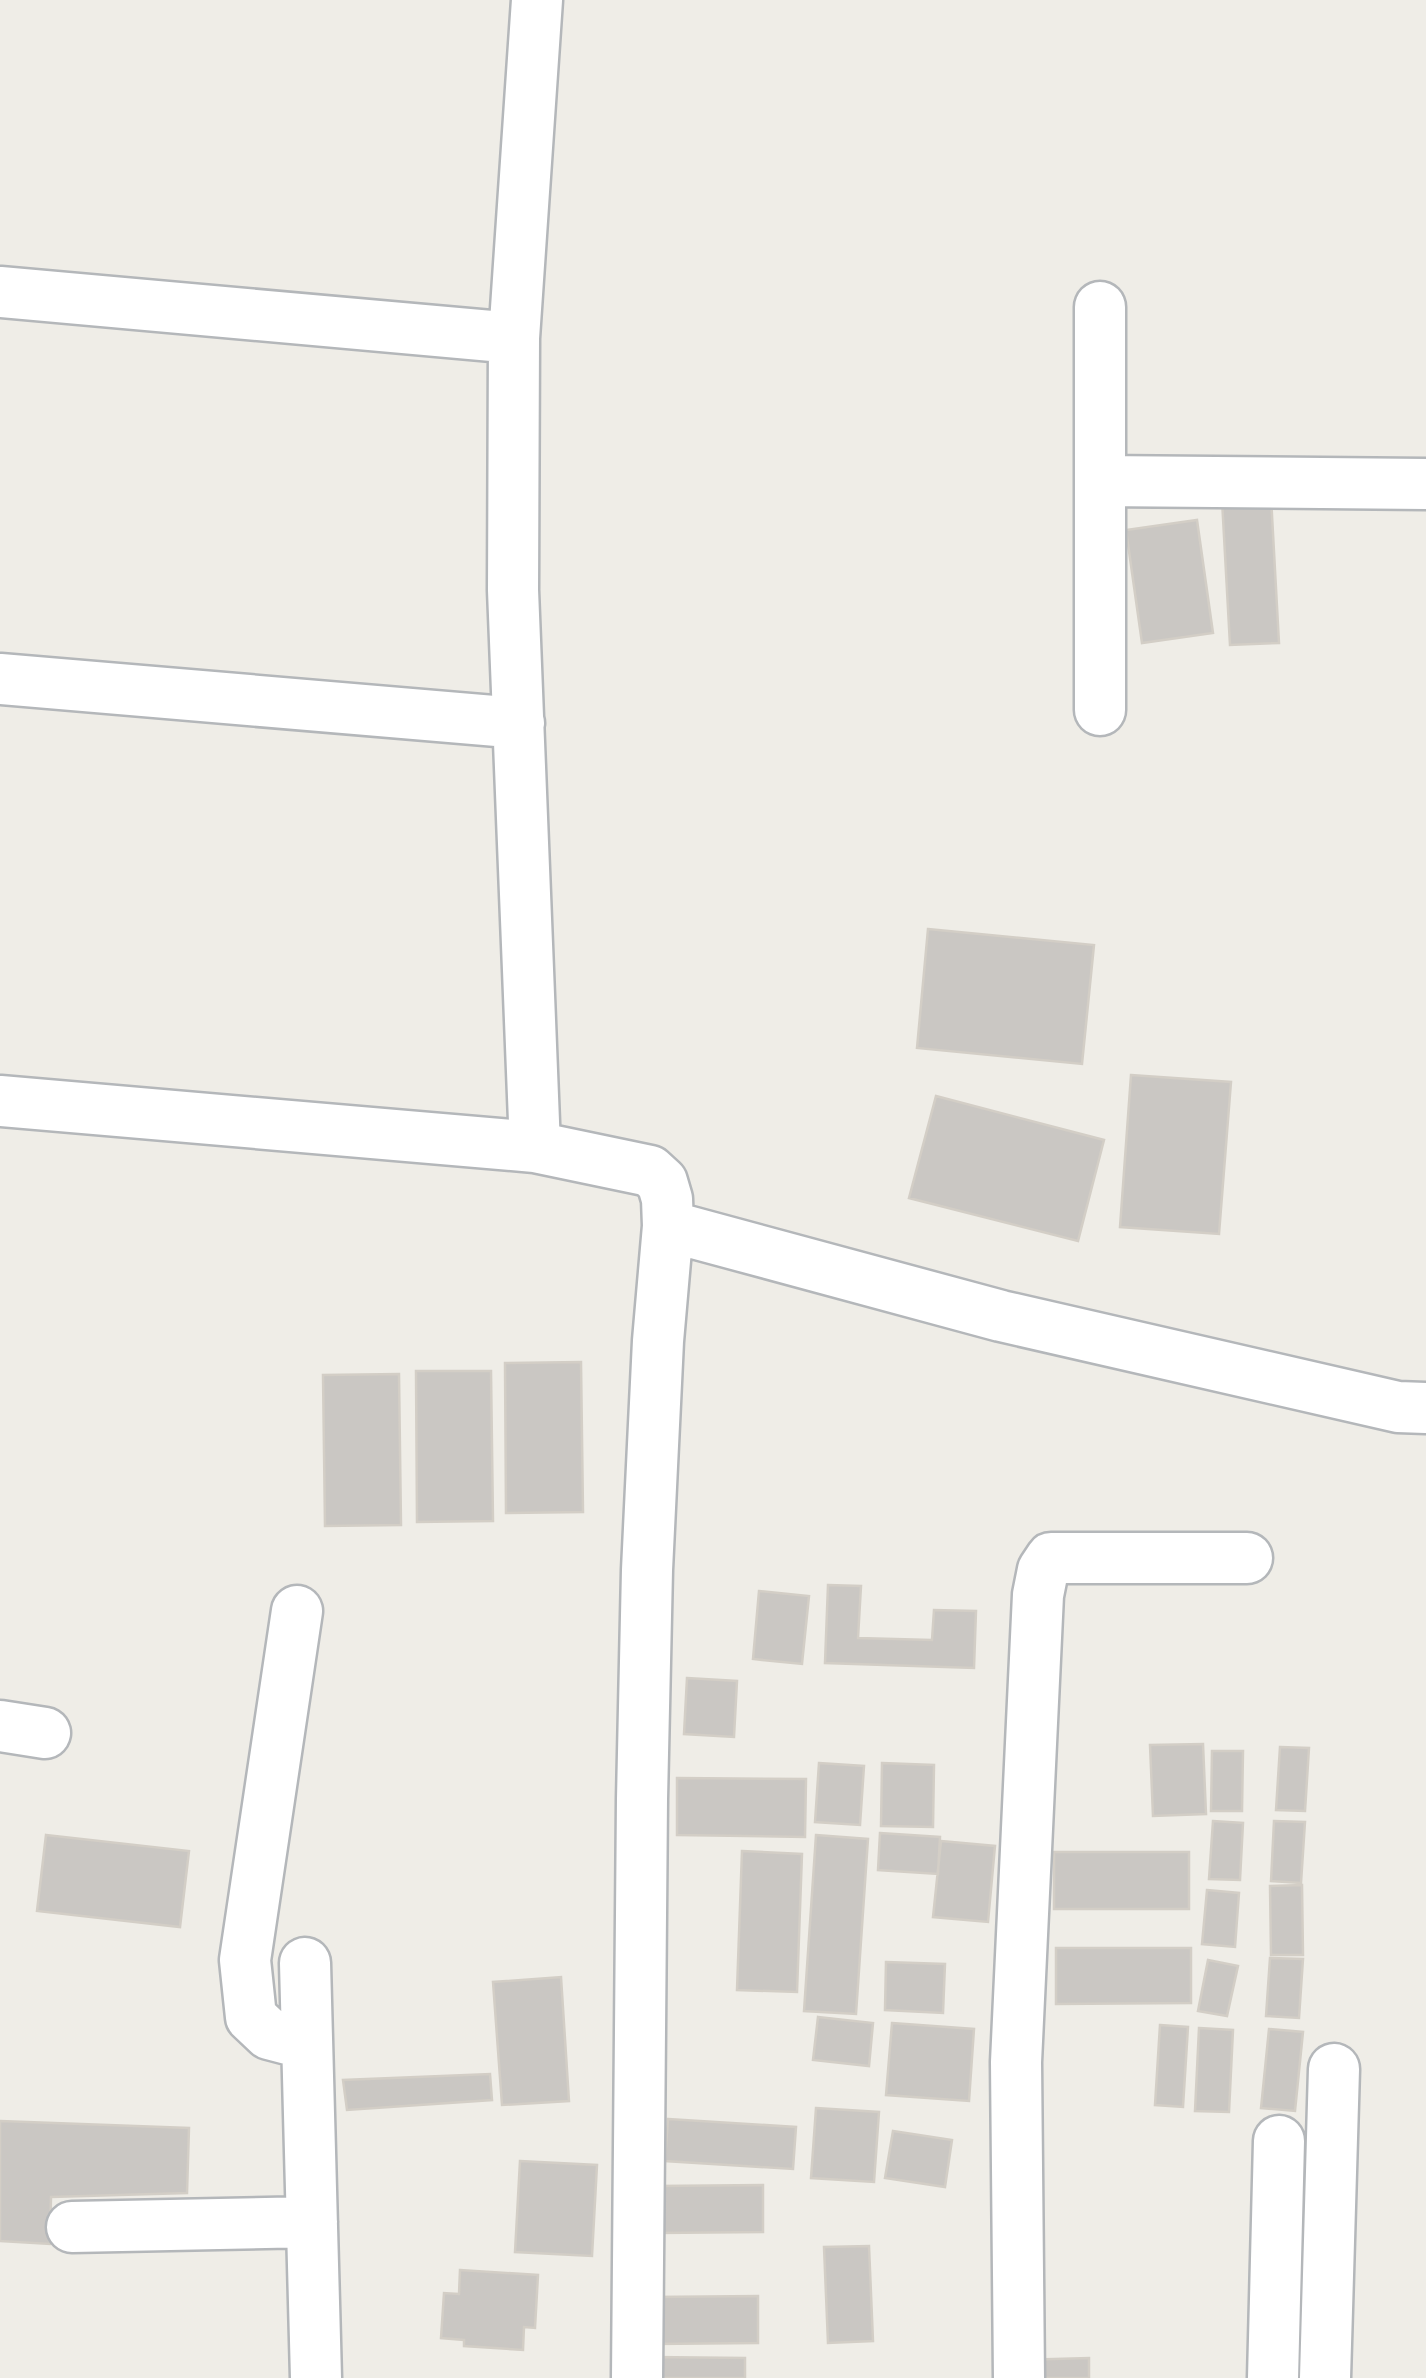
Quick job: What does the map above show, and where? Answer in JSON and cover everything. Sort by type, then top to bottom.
[{"type":"street","points":[[535,1147],[512,590],[514,338],[537,0]]},
{"type":"street","points":[[0,292],[514,338]]},
{"type":"street","points":[[1100,306],[1100,710]]},
{"type":"street","points":[[1101,480],[1426,484]]},
{"type":"street","points":[[0,679],[519,724]]},
{"type":"street","points":[[0,1100],[535,1147],[650,1171],[662,1182],[668,1226],[658,1341],[642,1799],[638,2378]]},
{"type":"street","points":[[668,1226],[1001,1316],[1398,1406],[1426,1408]]},
{"type":"street","points":[[1019,2378],[1016,2062],[1038,1595],[1043,1570],[1051,1558],[1248,1558]]},
{"type":"street","points":[[297,1610],[245,1960],[251,2018],[270,2034],[307,2044]]},
{"type":"street","points":[[305,1962],[316,2378]]},
{"type":"street","points":[[1325,2378],[1334,2070]]},
{"type":"street","points":[[1274,2378],[1280,2141]]},
{"type":"street","points":[[72,2227],[312,2222]]},
{"type":"building","points":[[1271,497],[1279,643],[1230,645],[1222,500]]},
{"type":"building","points":[[1197,520],[1213,633],[1142,643],[1126,530]]},
{"type":"building","points":[[928,929],[1094,945],[1082,1064],[917,1048]]},
{"type":"building","points":[[1131,1075],[1231,1082],[1219,1234],[1120,1227]]},
{"type":"building","points":[[936,1096],[1104,1140],[1078,1241],[909,1198]]},
{"type":"building","points":[[581,1362],[583,1512],[506,1513],[505,1363]]},
{"type":"building","points":[[416,1371],[491,1371],[493,1521],[417,1522]]},
{"type":"building","points":[[399,1374],[401,1525],[325,1526],[323,1375]]},
{"type":"building","points":[[828,1585],[861,1586],[858,1638],[932,1640],[934,1610],[976,1611],[974,1668],[825,1663]]},
{"type":"building","points":[[759,1591],[809,1596],[802,1664],[753,1659]]},
{"type":"building","points":[[687,1678],[737,1681],[734,1737],[684,1734]]},
{"type":"building","points":[[1203,1744],[1206,1814],[1153,1816],[1150,1745]]},
{"type":"building","points":[[1280,1747],[1309,1748],[1305,1811],[1276,1810]]},
{"type":"building","points":[[1212,1751],[1243,1751],[1242,1811],[1211,1811]]},
{"type":"building","points":[[819,1763],[864,1766],[860,1825],[815,1822]]},
{"type":"building","points":[[882,1763],[934,1765],[933,1827],[881,1826]]},
{"type":"building","points":[[677,1778],[806,1779],[805,1837],[677,1835]]},
{"type":"building","points":[[1213,1821],[1243,1823],[1240,1880],[1209,1879]]},
{"type":"building","points":[[1274,1821],[1305,1822],[1301,1883],[1271,1881]]},
{"type":"building","points":[[880,1833],[940,1837],[938,1874],[878,1870]]},
{"type":"building","points":[[46,1835],[189,1851],[180,1927],[37,1911]]},
{"type":"building","points":[[816,1835],[868,1839],[856,2014],[804,2011]]},
{"type":"building","points":[[941,1841],[995,1846],[988,1922],[933,1917]]},
{"type":"building","points":[[742,1851],[802,1854],[797,1992],[737,1990]]},
{"type":"building","points":[[1054,1852],[1189,1852],[1189,1909],[1054,1909]]},
{"type":"building","points":[[1302,1885],[1303,1955],[1271,1955],[1270,1886]]},
{"type":"building","points":[[1207,1890],[1239,1893],[1235,1947],[1202,1944]]},
{"type":"building","points":[[1056,1948],[1191,1948],[1191,2003],[1056,2004]]},
{"type":"building","points":[[1270,1958],[1303,1959],[1299,2018],[1266,2016]]},
{"type":"building","points":[[1208,1960],[1238,1966],[1227,2016],[1198,2011]]},
{"type":"building","points":[[886,1962],[945,1964],[943,2013],[885,2010]]},
{"type":"building","points":[[561,1977],[569,2101],[502,2105],[493,1982]]},
{"type":"building","points":[[818,2017],[873,2023],[869,2066],[813,2060]]},
{"type":"building","points":[[892,2023],[974,2029],[969,2101],[886,2095]]},
{"type":"building","points":[[1160,2025],[1188,2027],[1183,2107],[1155,2105]]},
{"type":"building","points":[[1199,2028],[1233,2030],[1229,2112],[1195,2111]]},
{"type":"building","points":[[1269,2029],[1303,2032],[1295,2111],[1261,2108]]},
{"type":"building","points":[[490,2074],[492,2100],[347,2110],[343,2080]]},
{"type":"building","points":[[816,2108],[879,2112],[874,2182],[811,2178]]},
{"type":"building","points":[[668,2119],[796,2127],[793,2169],[665,2161]]},
{"type":"building","points":[[0,2121],[189,2128],[187,2193],[51,2197],[50,2244],[0,2241]]},
{"type":"building","points":[[893,2131],[952,2140],[945,2187],[885,2178]]},
{"type":"building","points":[[520,2161],[597,2165],[592,2256],[515,2252]]},
{"type":"building","points":[[763,2185],[763,2232],[658,2233],[658,2186]]},
{"type":"building","points":[[869,2246],[873,2341],[828,2343],[824,2247]]},
{"type":"building","points":[[460,2270],[538,2275],[535,2328],[524,2327],[523,2350],[464,2346],[464,2340],[441,2338],[444,2293],[459,2294]]},
{"type":"building","points":[[758,2296],[758,2343],[653,2344],[653,2297]]},
{"type":"building","points":[[652,2357],[745,2358],[745,2378],[652,2378]]},
{"type":"building","points":[[1089,2358],[1089,2378],[1019,2378],[1019,2360]]}]
